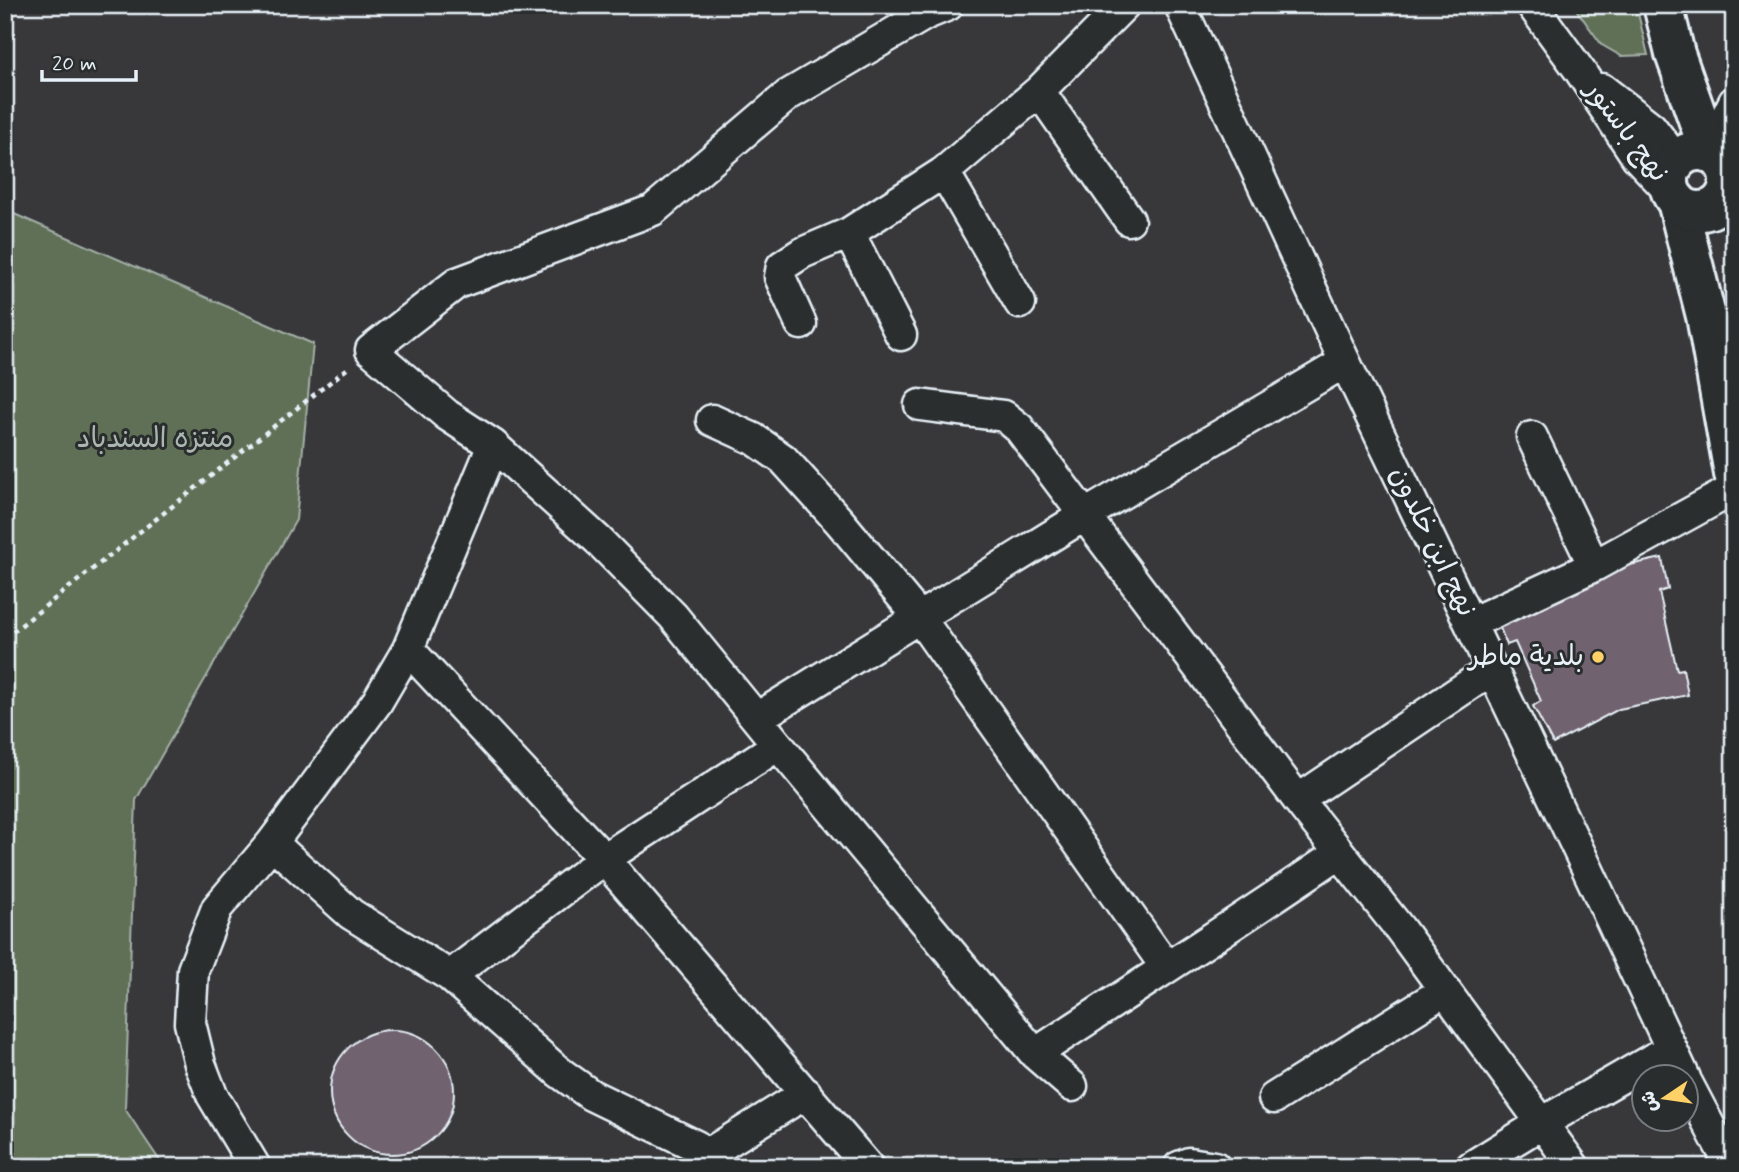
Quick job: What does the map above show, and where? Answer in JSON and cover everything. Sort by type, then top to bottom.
[{"type":"main road","points":[[1663,5],[1704,184],[1706,316],[1734,474]]},
{"type":"street","points":[[948,5],[926,14],[789,95],[653,210],[457,284],[371,350],[447,415],[493,445],[598,540],[673,616],[1035,1054],[1072,1086]]},
{"type":"street","points":[[801,324],[780,277],[782,266],[802,253],[849,233],[944,172],[1039,92],[1124,5]]},
{"type":"street","name":"نهج ابن خلدون","points":[[1180,5],[1345,362],[1678,1064]]},
{"type":"street","name":"نهج باستور","points":[[1532,5],[1580,71],[1651,127],[1704,184]]},
{"type":"street","points":[[1039,92],[1129,220]]},
{"type":"street","points":[[1704,184],[1734,102]]},
{"type":"street","points":[[944,172],[1020,303]]},
{"type":"street","points":[[849,233],[901,335]]},
{"type":"street","points":[[757,718],[1085,515],[1345,362]]},
{"type":"street","points":[[920,405],[987,413],[1010,419],[1298,800],[1400,929],[1574,1167]]},
{"type":"street","points":[[712,420],[754,439],[783,459],[840,522],[919,617],[1166,967]]},
{"type":"street","points":[[1532,437],[1594,566]]},
{"type":"street","points":[[255,1167],[212,1095],[200,1064],[190,1023],[193,970],[217,908],[272,843],[377,702],[408,649],[493,445]]},
{"type":"street","points":[[1471,623],[1594,566],[1734,489]]},
{"type":"street","points":[[408,649],[604,859],[868,1167]]},
{"type":"street","points":[[1298,800],[1491,670]]},
{"type":"street","points":[[450,976],[604,859],[778,745]]},
{"type":"street","points":[[272,843],[351,914],[450,976],[559,1072],[590,1095],[712,1160],[806,1093]]},
{"type":"street","points":[[1035,1054],[1261,908],[1339,853]]},
{"type":"street","points":[[1274,1098],[1444,991]]},
{"type":"street","points":[[1471,1167],[1670,1049]]},
{"type":"street","name":"نهج ابن خلدون","points":[[1700,1106],[1731,1167]]},
{"type":"street","points":[[1179,1167],[1189,1163],[1215,1167]]},
{"type":"path","points":[[5,638],[371,350]]},
{"type":"green space","points":[[1573,5],[1636,5],[1648,55],[1621,56],[1602,45]]},
{"type":"green space","name":"منتزه السندباد","points":[[5,210],[313,344],[296,520],[136,800],[125,1109],[164,1167],[5,1167]]},
{"type":"building","name":"بلدية ماطر","points":[[1662,558],[1668,589],[1659,592],[1677,670],[1683,669],[1688,695],[1619,709],[1553,744],[1533,706],[1541,701],[1515,642],[1507,645],[1495,616],[1570,578]]},
{"type":"building","points":[[392,1030],[416,1034],[436,1048],[450,1068],[454,1092],[450,1116],[436,1136],[416,1150],[392,1154],[368,1150],[348,1136],[334,1116],[330,1092],[334,1068],[348,1048],[368,1034]]},
{"type":"place","name":"بلدية ماطر","points":[[1598,657]]}]
